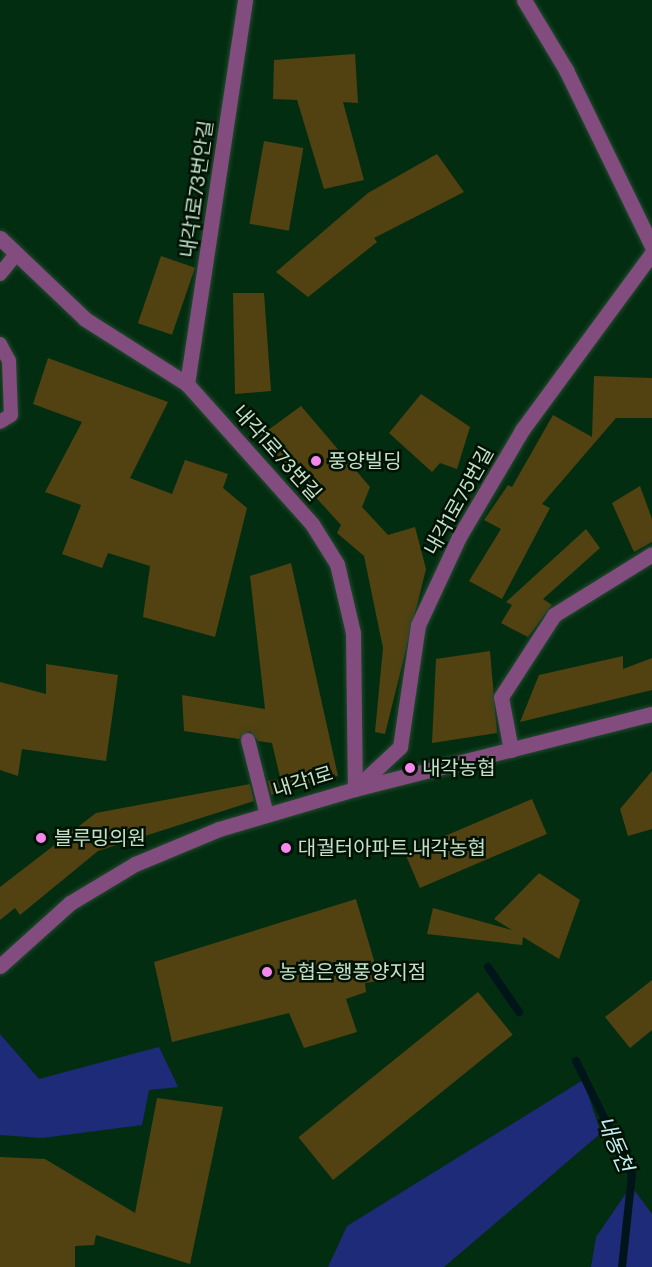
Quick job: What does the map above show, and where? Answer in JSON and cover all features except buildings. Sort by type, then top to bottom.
[{"type":"street","name":"내각1로73번안길","points":[[187,384],[245,0]]},
{"type":"street","points":[[524,0],[566,70],[652,246]]},
{"type":"street","name":"내각1로73번길","points":[[0,238],[86,319],[187,384],[312,524],[337,564],[353,633],[355,789]]},
{"type":"street","name":"내각1로75번길","points":[[355,789],[400,747],[418,625],[459,537],[522,430],[652,253]]},
{"type":"street","points":[[511,750],[501,697],[554,615],[652,554]]},
{"type":"street","name":"내각1로","points":[[0,966],[70,903],[135,864],[267,815],[355,789],[652,714]]},
{"type":"lane","points":[[0,274],[16,254]]},
{"type":"lane","points":[[0,344],[9,361],[11,415],[0,422]]},
{"type":"lane","points":[[248,740],[267,815]]},
{"type":"shaded area","points":[[0,1034],[39,1079],[159,1047],[178,1087],[149,1090],[142,1125],[42,1138],[0,1135]]},
{"type":"shaded area","points":[[583,1080],[601,1133],[444,1267],[328,1267],[347,1226]]},
{"type":"shaded area","points":[[631,1186],[652,1214],[652,1267],[591,1267],[596,1237]]},
{"type":"waterway","name":"내동천","points":[[488,967],[519,1012]]},
{"type":"waterway","name":"내동천","points":[[576,1061],[632,1174],[622,1267]]},
{"type":"place","name":"풍양빌딩","points":[[316,461]]},
{"type":"place","name":"내각농협","points":[[410,768]]},
{"type":"place","name":"블루밍의원","points":[[41,838]]},
{"type":"place","name":"대궐터아파트.내각농협","points":[[286,848]]},
{"type":"place","name":"농협은행풍양지점","points":[[267,972]]}]
